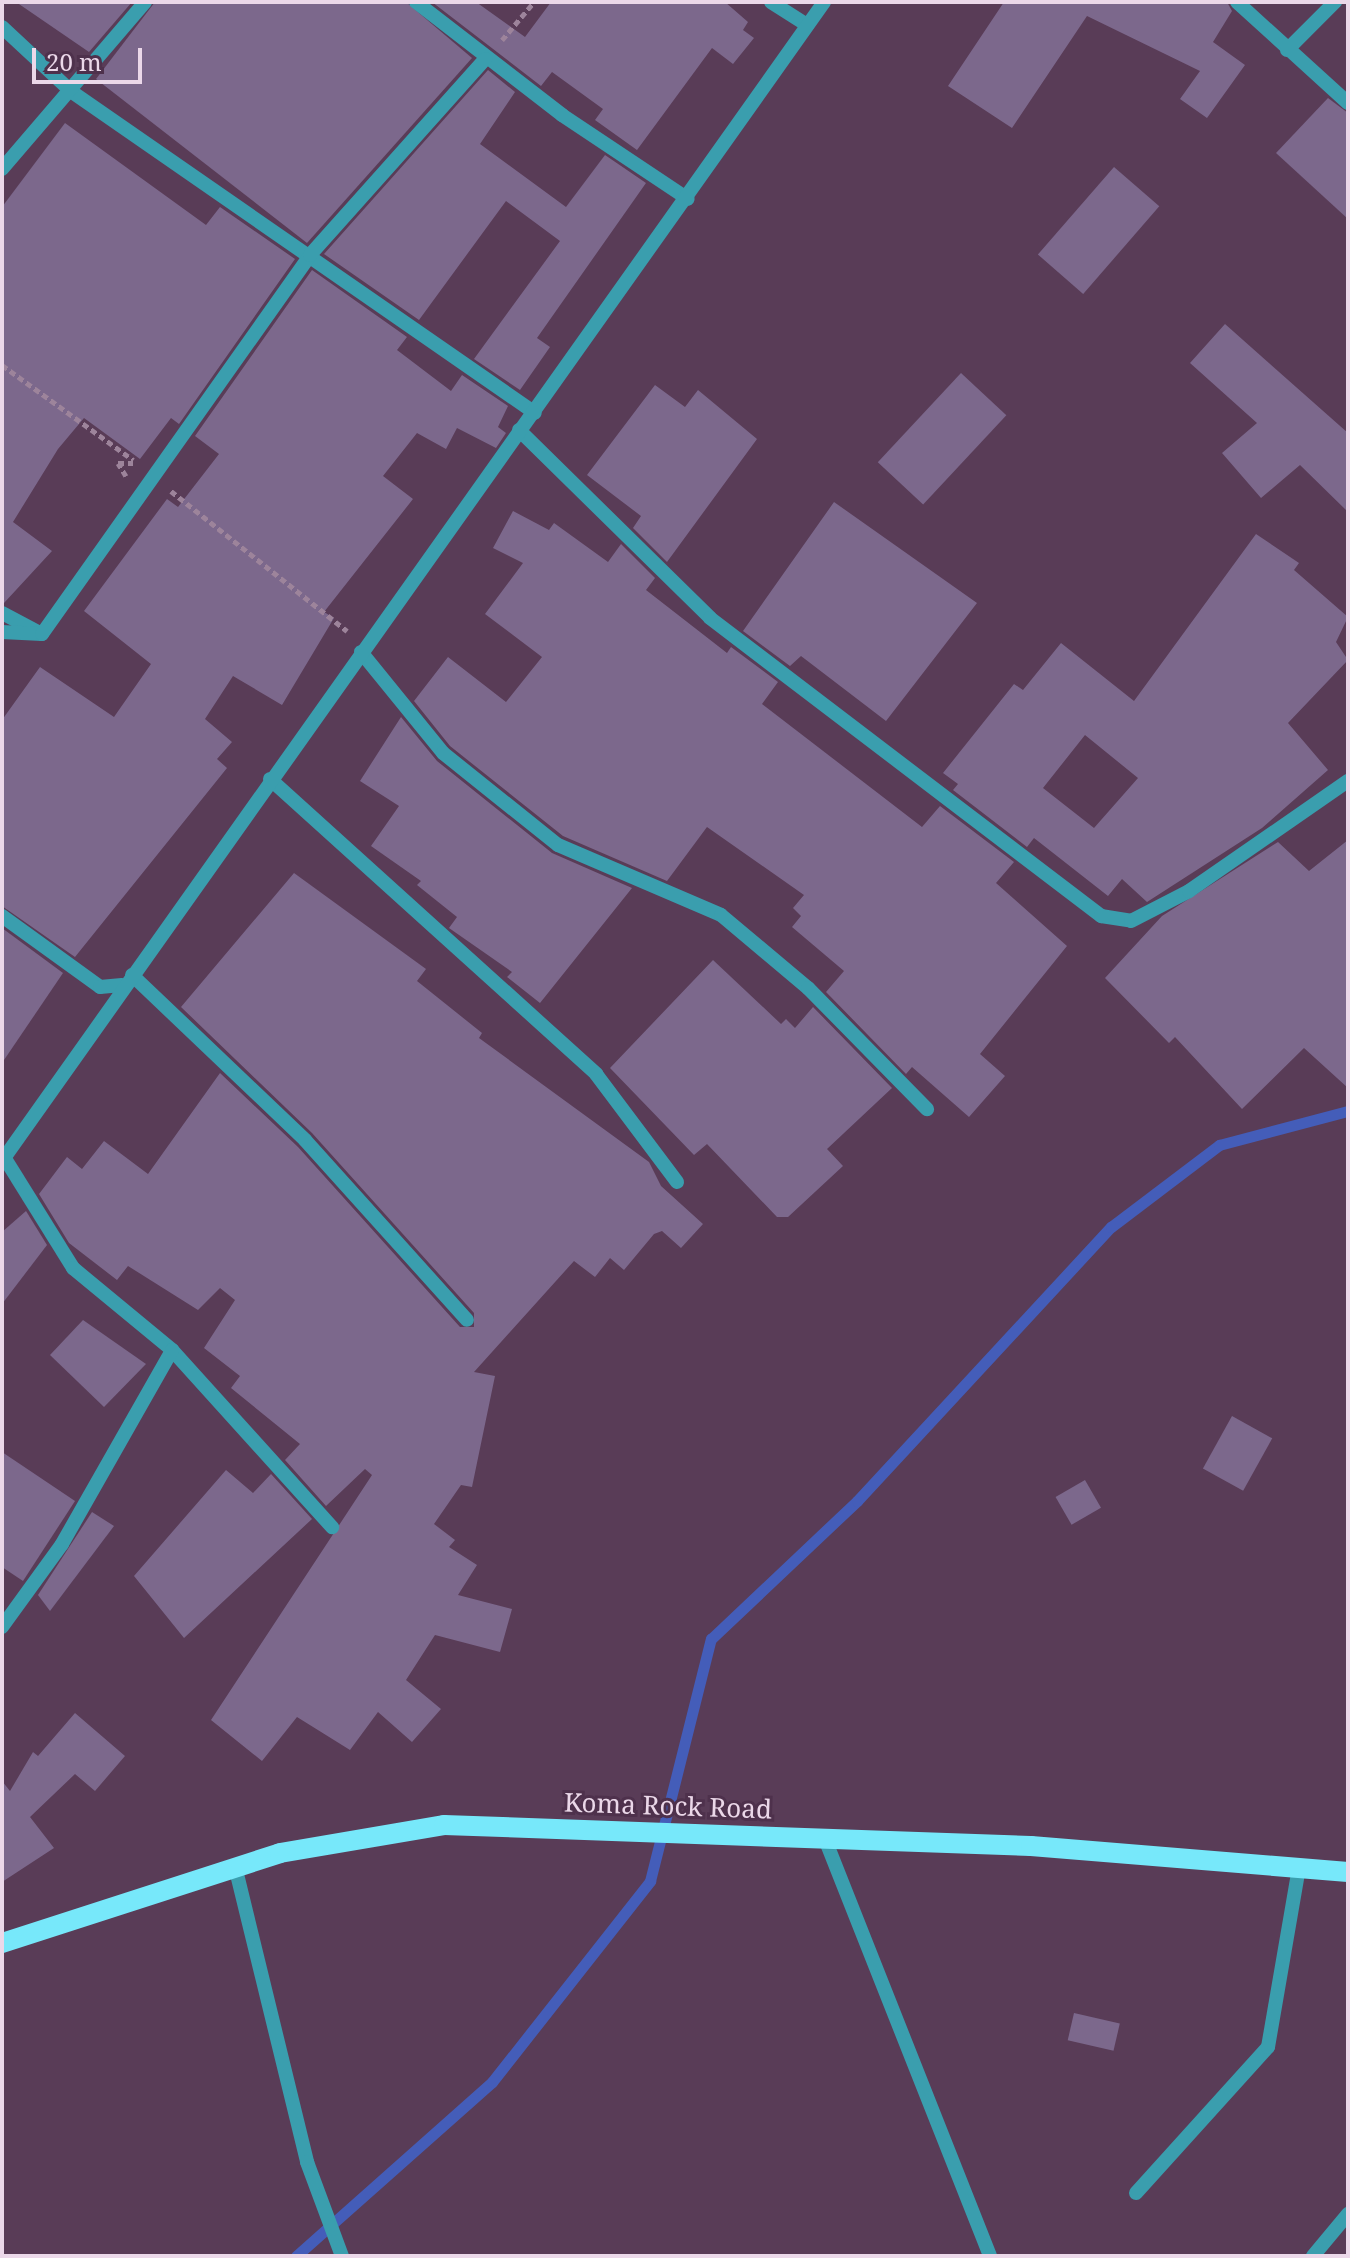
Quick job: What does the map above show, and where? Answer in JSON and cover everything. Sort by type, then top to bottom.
[{"type":"main road","name":"Koma Rock Road","points":[[2,1943],[235,1866],[444,1825],[825,1839],[1348,1872]]},
{"type":"street","points":[[2,169],[72,92],[145,2]]},
{"type":"street","points":[[416,2],[485,59],[688,199]]},
{"type":"street","points":[[771,2],[807,25]]},
{"type":"street","points":[[332,1527],[172,1350],[73,1268],[3,1159],[519,430],[535,413],[688,199],[824,2]]},
{"type":"street","points":[[1237,2],[1348,103]]},
{"type":"street","points":[[1287,50],[1335,2]]},
{"type":"street","points":[[2,27],[72,92],[535,413]]},
{"type":"street","points":[[42,634],[170,462],[310,255],[485,59]]},
{"type":"street","points":[[519,430],[710,618],[1101,916],[1131,921],[1189,891],[1348,781]]},
{"type":"street","points":[[2,613],[42,634]]},
{"type":"street","points":[[2,632],[42,634]]},
{"type":"street","points":[[361,652],[443,753],[558,845],[721,915],[808,988],[927,1109]]},
{"type":"street","points":[[270,779],[596,1074],[677,1182]]},
{"type":"street","points":[[2,916],[100,987],[127,980]]},
{"type":"street","points":[[127,980],[305,1140],[467,1320]]},
{"type":"street","points":[[2,1627],[62,1544],[172,1350]]},
{"type":"street","points":[[825,1839],[990,2256]]},
{"type":"street","points":[[235,1866],[299,2133],[342,2256]]},
{"type":"street","points":[[1136,2193],[1268,2047],[1299,1867]]},
{"type":"street","points":[[1313,2256],[1348,2214]]},
{"type":"path","points":[[485,59],[534,2]]},
{"type":"path","points":[[2,365],[132,460],[170,462]]},
{"type":"path","points":[[139,478],[126,476],[118,463],[170,462]]},
{"type":"path","points":[[163,482],[204,523],[265,559],[340,622],[361,652]]},
{"type":"building","points":[[16,2],[132,2],[89,52]]},
{"type":"building","points":[[155,2],[406,2],[472,58],[307,243],[96,79]]},
{"type":"building","points":[[432,2],[476,2],[525,37],[551,2],[725,2],[748,22],[743,30],[754,38],[733,64],[712,48],[637,150],[595,120],[603,109],[552,72],[541,86]]},
{"type":"building","points":[[1004,2],[1227,2],[1232,11],[1213,42],[1245,65],[1207,118],[1180,99],[1200,71],[1087,16],[1012,128],[948,86]]},
{"type":"building","points":[[488,70],[515,92],[480,144],[566,207],[605,155],[646,183],[537,338],[550,347],[520,390],[474,359],[560,241],[506,201],[419,320],[324,254]]},
{"type":"building","points":[[1328,98],[1348,113],[1348,219],[1276,153]]},
{"type":"building","points":[[65,123],[206,225],[220,207],[295,259],[179,424],[171,418],[140,459],[84,418],[58,449],[13,522],[52,551],[4,603],[2,207]]},
{"type":"building","points":[[1114,167],[1159,206],[1083,294],[1038,255]]},
{"type":"building","points":[[312,270],[407,337],[397,350],[451,391],[462,375],[508,406],[498,427],[506,433],[496,448],[457,428],[446,449],[417,433],[383,476],[413,499],[324,612],[334,618],[282,705],[233,676],[205,719],[232,742],[217,759],[227,768],[75,957],[2,906],[2,720],[40,667],[114,717],[151,664],[84,611],[167,499],[178,507],[219,454],[195,436]]},
{"type":"building","points":[[1225,324],[1348,433],[1348,512],[1300,465],[1261,498],[1222,453],[1257,423],[1190,363]]},
{"type":"building","points":[[961,373],[1006,415],[923,505],[878,462]]},
{"type":"building","points":[[655,385],[685,407],[698,390],[757,439],[667,562],[633,528],[641,516],[587,475]]},
{"type":"building","points":[[834,502],[977,603],[886,721],[801,656],[790,666],[743,631]]},
{"type":"building","points":[[513,511],[549,530],[554,523],[608,562],[621,544],[655,578],[646,590],[727,653],[731,647],[778,682],[762,704],[922,827],[940,806],[1014,862],[996,883],[1067,946],[980,1054],[1005,1076],[969,1117],[912,1067],[906,1074],[826,992],[844,971],[792,927],[801,916],[793,908],[804,895],[707,827],[667,881],[563,836],[450,746],[414,701],[448,657],[506,702],[542,657],[485,614],[523,563],[493,548]]},
{"type":"building","points":[[1256,534],[1299,563],[1294,570],[1348,617],[1336,642],[1348,660],[1288,723],[1328,770],[1262,828],[1147,902],[1122,879],[1108,896],[1034,838],[1027,847],[953,790],[958,784],[943,773],[1014,684],[1023,690],[1061,643],[1134,701]],"holes":[[[1085,735],[1138,778],[1094,828],[1043,788]]]},
{"type":"building","points":[[401,717],[437,761],[552,853],[632,888],[540,1003],[507,977],[512,972],[449,928],[457,917],[417,885],[421,881],[371,846],[399,806],[360,781]]},
{"type":"building","points":[[1348,840],[1348,1088],[1304,1048],[1242,1109],[1175,1037],[1169,1043],[1105,978],[1162,916],[1278,842],[1309,871]]},
{"type":"building","points":[[294,873],[426,969],[417,981],[482,1033],[479,1038],[649,1162],[661,1186],[703,1224],[681,1248],[662,1231],[654,1234],[624,1270],[610,1258],[595,1277],[574,1261],[474,1372],[495,1376],[472,1487],[461,1485],[434,1524],[455,1540],[449,1547],[477,1565],[458,1595],[512,1609],[500,1652],[435,1635],[406,1680],[441,1709],[412,1742],[378,1712],[350,1750],[297,1717],[262,1761],[211,1720],[372,1475],[365,1469],[326,1506],[285,1460],[300,1444],[231,1388],[240,1376],[204,1348],[235,1300],[220,1288],[198,1310],[128,1266],[117,1280],[69,1243],[39,1194],[67,1157],[82,1169],[104,1141],[148,1174],[220,1073],[298,1147],[460,1327],[474,1327],[474,1313],[312,1133],[181,1007]]},
{"type":"building","points":[[2,928],[63,973],[2,1063]]},
{"type":"building","points":[[713,960],[781,1024],[786,1019],[795,1028],[813,1007],[892,1088],[827,1149],[843,1166],[788,1217],[777,1217],[707,1144],[694,1155],[610,1068]]},
{"type":"building","points":[[26,1211],[47,1245],[2,1304],[2,1232]]},
{"type":"building","points":[[83,1320],[146,1364],[104,1407],[50,1355]]},
{"type":"building","points":[[1232,1416],[1272,1438],[1243,1491],[1203,1468]]},
{"type":"building","points":[[2,1452],[75,1501],[23,1581],[2,1567]]},
{"type":"building","points":[[226,1470],[253,1493],[271,1474],[312,1519],[184,1638],[134,1576]]},
{"type":"building","points":[[1085,1480],[1101,1508],[1072,1525],[1056,1497]]},
{"type":"building","points":[[92,1512],[114,1526],[50,1611],[38,1595]]},
{"type":"building","points":[[75,1713],[125,1756],[95,1791],[75,1774],[30,1817],[54,1848],[2,1882],[2,1781],[10,1791],[33,1752],[38,1756]]},
{"type":"building","points":[[1074,2013],[1120,2024],[1113,2051],[1068,2040]]},
{"type":"waterway","points":[[296,2256],[492,2082],[650,1881],[711,1639],[857,1501],[1111,1227],[1219,1145],[1348,1111]]}]
